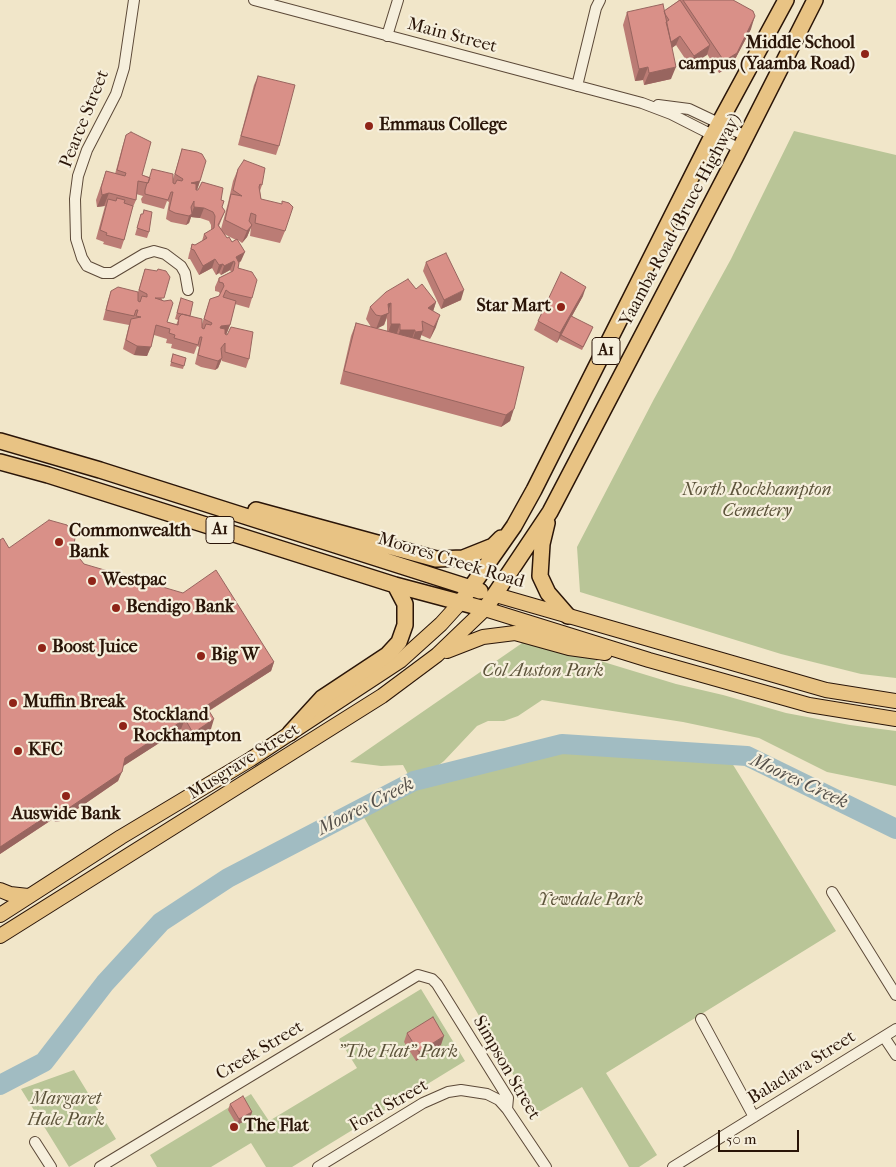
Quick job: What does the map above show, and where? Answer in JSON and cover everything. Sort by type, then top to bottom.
[{"type":"highway","name":"Yaamba Road (Bruce Highway)","points":[[460,603],[514,526],[578,406],[717,129],[786,0]]},
{"type":"highway","name":"Yaamba Road (Bruce Highway)","points":[[484,609],[496,595],[550,512],[815,0]]},
{"type":"highway","name":"Moores Creek Road","points":[[0,441],[131,480],[471,589],[496,595]]},
{"type":"highway","name":"Moores Creek Road","points":[[0,462],[48,475],[395,585],[484,609]]},
{"type":"highway","name":"A1","points":[[131,480],[296,520],[436,559],[463,558],[480,552],[493,546],[514,526]]},
{"type":"highway","points":[[550,512],[542,544],[540,576],[548,593],[568,616]]},
{"type":"highway","points":[[290,733],[322,698],[387,656],[399,642],[405,625],[405,604],[395,585]]},
{"type":"main road","name":"Moores Creek Road","points":[[496,595],[826,690],[896,701]]},
{"type":"main road","name":"Musgrave Street","points":[[460,603],[441,624],[400,661],[290,733],[0,913],[5,933],[330,730],[407,679],[438,655],[484,609]]},
{"type":"main road","name":"Moores Creek Road","points":[[484,609],[649,660],[809,705],[849,713],[896,719]]},
{"type":"main road","points":[[438,655],[482,637],[514,633],[569,648],[649,660]]},
{"type":"main road","points":[[0,890],[10,894],[28,896]]},
{"type":"street","name":"Pearce Street","points":[[134,0],[124,68],[116,94],[87,150],[78,176],[74,199],[76,239],[82,258],[87,266],[103,273],[112,274],[144,254],[154,251],[165,254],[181,266],[185,273],[188,290]]},
{"type":"street","name":"Main Street","points":[[254,0],[642,103]]},
{"type":"street","points":[[387,36],[398,0]]},
{"type":"street","points":[[577,86],[596,8],[600,0]]},
{"type":"street","points":[[642,103],[717,129],[743,142]]},
{"type":"street","points":[[642,103],[689,109],[717,129],[743,142]]},
{"type":"street","points":[[832,892],[896,995]]},
{"type":"street","name":"Creek Street","points":[[100,1167],[412,978],[418,975],[425,976],[437,984]]},
{"type":"street","name":"Simpson Street","points":[[437,984],[508,1098],[507,1108],[546,1167]]},
{"type":"street","points":[[701,1019],[754,1117]]},
{"type":"street","name":"Balaclava Street","points":[[673,1167],[896,1029]]},
{"type":"street","points":[[884,1036],[896,1055]]},
{"type":"street","name":"Ford Street","points":[[318,1167],[423,1103],[448,1092],[461,1090],[487,1094],[499,1100],[507,1108]]},
{"type":"street","points":[[35,1142],[51,1167]]},
{"type":"green space","name":"North Rockhampton Cemetery","points":[[794,131],[896,155],[896,678],[861,674],[781,654],[580,592],[577,547],[654,399],[731,259]]},
{"type":"green space","name":"Col Auston Park","points":[[528,639],[676,684],[786,713],[850,725],[896,731],[896,786],[827,772],[759,738],[683,722],[542,700],[518,716],[504,721],[488,721],[477,726],[444,761],[416,779],[411,780],[403,765],[381,766],[350,762]]},
{"type":"green space","name":"Yewdale Park","points":[[562,744],[727,755],[836,931],[606,1073],[657,1155],[639,1167],[629,1167],[582,1087],[536,1114],[359,809],[414,781]]},
{"type":"green space","name":"\"The Flat\" Park","points":[[421,989],[465,1061],[292,1167],[266,1167],[251,1143],[211,1167],[157,1167],[150,1155],[251,1094],[269,1121],[357,1068],[339,1039]]},
{"type":"green space","name":"Margaret Hale Park","points":[[74,1070],[116,1139],[69,1167],[21,1089]]},
{"type":"building","points":[[680,0],[710,45],[694,56],[680,36],[671,42],[666,22],[669,20],[664,11]]},
{"type":"building","points":[[683,0],[733,0],[753,11],[755,16],[737,53],[724,61]]},
{"type":"building","points":[[663,4],[676,67],[649,73],[648,67],[639,69],[627,12]]},
{"type":"building","points":[[258,76],[295,85],[279,146],[241,136]]},
{"type":"building","points":[[131,132],[151,142],[142,175],[150,178],[148,183],[138,181],[136,200],[109,193],[102,195],[101,188],[106,171],[125,176],[126,173],[117,170],[126,135]]},
{"type":"building","points":[[182,149],[202,154],[206,161],[200,181],[191,183],[196,184],[196,190],[198,190],[202,182],[223,188],[221,200],[224,201],[222,207],[225,211],[218,225],[232,242],[237,239],[245,252],[236,257],[239,263],[238,268],[252,272],[257,280],[252,298],[230,293],[226,290],[223,297],[236,301],[230,325],[221,326],[220,328],[225,329],[225,334],[227,335],[231,327],[253,332],[249,359],[225,352],[225,343],[221,348],[222,358],[218,361],[198,355],[202,337],[200,337],[198,345],[174,338],[175,335],[169,333],[170,329],[156,325],[151,347],[137,346],[126,340],[131,319],[141,317],[136,316],[138,310],[136,310],[134,316],[106,310],[111,291],[118,287],[138,292],[138,301],[140,302],[142,296],[147,297],[147,294],[139,290],[145,269],[157,271],[158,269],[166,271],[170,277],[164,298],[155,298],[164,301],[171,300],[173,303],[167,322],[178,325],[179,317],[182,314],[202,319],[202,328],[204,329],[206,324],[211,325],[212,323],[204,319],[210,299],[219,296],[224,286],[223,283],[219,282],[219,278],[233,271],[235,263],[234,261],[224,266],[223,264],[219,265],[215,259],[203,266],[194,250],[191,249],[192,244],[195,245],[207,238],[204,234],[214,228],[215,216],[213,212],[204,208],[194,207],[194,201],[191,207],[192,214],[189,216],[175,213],[169,210],[173,192],[171,192],[168,200],[145,194],[152,169],[173,174],[173,183],[175,184],[177,180],[182,181],[183,179],[175,174]]},
{"type":"building","points":[[244,160],[265,168],[262,185],[260,184],[259,187],[261,199],[282,204],[282,201],[289,203],[293,207],[285,231],[255,223],[256,215],[251,213],[249,221],[252,225],[247,231],[225,220],[231,194],[242,196],[233,190],[238,169]]},
{"type":"building","points":[[117,198],[125,200],[124,203],[133,206],[124,240],[106,235],[107,233],[100,230],[108,199],[116,201]]},
{"type":"building","points":[[144,210],[152,212],[149,232],[137,228]]},
{"type":"building","points":[[446,253],[464,290],[444,300],[426,262]]},
{"type":"building","name":"Star Mart","points":[[561,272],[586,287],[560,333],[538,321]]},
{"type":"building","points":[[408,279],[416,289],[422,284],[436,302],[428,308],[440,315],[434,327],[422,321],[423,331],[400,330],[400,324],[391,324],[391,303],[388,304],[389,313],[381,316],[376,315],[370,307],[386,292]]},
{"type":"building","points":[[181,298],[193,302],[190,316],[177,313]]},
{"type":"building","points":[[571,316],[593,327],[583,347],[561,335]]},
{"type":"building","points":[[356,323],[524,367],[514,409],[506,415],[344,371]]},
{"type":"building","points":[[173,354],[186,358],[184,366],[171,362]]},
{"type":"building","name":"Stockland Rockhampton","points":[[49,520],[67,525],[75,538],[73,550],[84,564],[183,593],[216,570],[274,662],[206,706],[214,719],[193,733],[185,719],[125,758],[122,772],[63,812],[59,813],[56,810],[0,847],[0,540],[3,538],[9,548]]},
{"type":"building","points":[[433,1017],[444,1036],[419,1052],[407,1033]]},
{"type":"building","points":[[243,1096],[252,1112],[239,1119],[230,1104]]},
{"type":"waterway","name":"Moores Creek","points":[[0,1085],[44,1062],[105,983],[161,922],[228,878],[414,781],[562,744],[747,756],[896,829]]},
{"type":"place","name":"Middle School campus (Yaamba Road)","points":[[865,54]]},
{"type":"place","name":"Emmaus College","points":[[369,126]]},
{"type":"place","name":"Star Mart","points":[[561,307]]},
{"type":"place","name":"Commonwealth Bank","points":[[59,542]]},
{"type":"place","name":"Westpac","points":[[92,581]]},
{"type":"place","name":"Bendigo Bank","points":[[116,608]]},
{"type":"place","name":"Boost Juice","points":[[42,648]]},
{"type":"place","name":"Big W","points":[[201,656]]},
{"type":"place","name":"Muffin Break","points":[[13,703]]},
{"type":"place","name":"Stockland Rockhampton","points":[[123,726]]},
{"type":"place","name":"KFC","points":[[18,751]]},
{"type":"place","name":"Auswide Bank","points":[[66,796]]},
{"type":"place","name":"The Flat","points":[[234,1127]]}]
